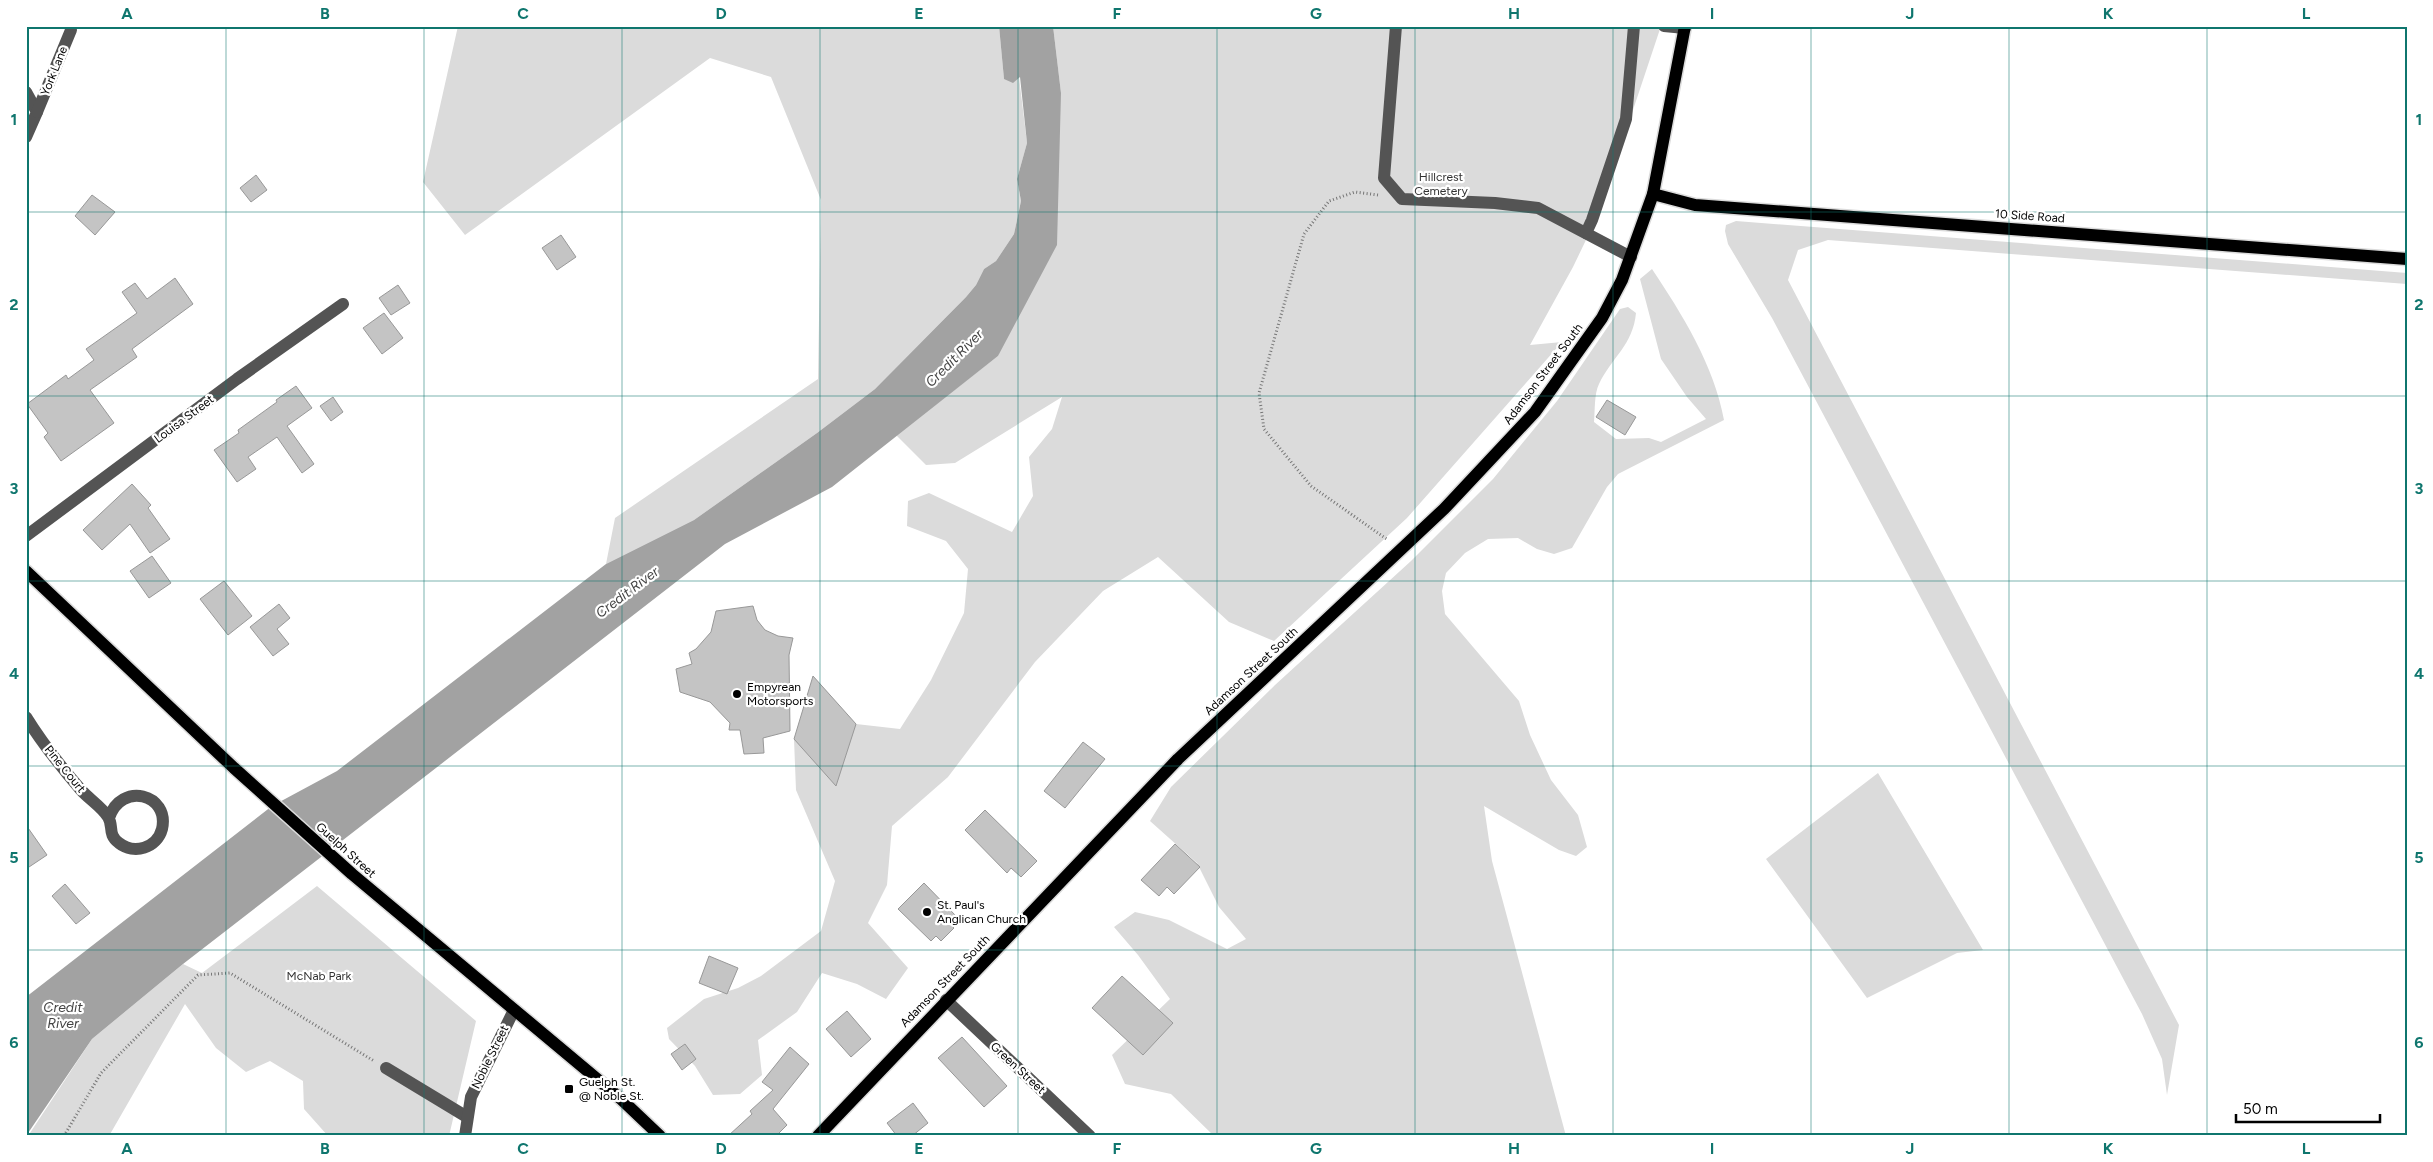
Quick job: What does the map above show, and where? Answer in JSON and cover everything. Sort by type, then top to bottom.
[{"type":"main road","name":"Adamson Street South","points":[[818,1136],[1178,759],[1401,549],[1483,468],[1540,405],[1602,318],[1622,280],[1631,257],[1652,194],[1685,27]]},
{"type":"main road","name":"10 Side Road","points":[[1652,194],[1696,204],[2407,259]]},
{"type":"main road","name":"Guelph Street","points":[[26,571],[352,874],[620,1099],[660,1136]]},
{"type":"street","points":[[1396,26],[1384,178],[1402,198],[1495,202],[1538,208],[1631,257]]},
{"type":"street","points":[[1586,233],[1626,119],[1634,26]]},
{"type":"street","points":[[1664,26],[1685,27]]},
{"type":"street","name":"York Lane","points":[[26,137],[71,30]]},
{"type":"street","name":"York Lane","points":[[26,92],[37,112]]},
{"type":"street","name":"Louisa Street","points":[[26,536],[237,379],[343,304]]},
{"type":"street","name":"Pine Court","points":[[26,717],[82,791],[109,818],[112,835],[118,842],[134,849],[142,848],[157,839],[163,822],[161,813],[150,799],[133,795],[117,802],[109,818]]},
{"type":"street","name":"Green Street","points":[[946,1000],[1090,1136]]},
{"type":"street","name":"Noble Street","points":[[465,1136],[471,1097],[514,1010]]},
{"type":"street","points":[[386,1068],[468,1117]]},
{"type":"path","points":[[1401,549],[1311,486],[1264,429],[1259,393],[1304,234],[1329,201],[1355,192],[1402,198]]},
{"type":"path","points":[[64,1136],[101,1073],[198,975],[230,973],[386,1068]]},
{"type":"green space","points":[[458,26],[999,26],[1004,79],[1019,77],[1027,143],[1017,179],[1021,201],[1014,234],[996,261],[984,269],[976,285],[966,297],[875,389],[817,433],[694,520],[606,564],[615,518],[818,379],[821,200],[771,77],[710,58],[465,235],[423,182]]},
{"type":"green space","name":"Hillcrest Cemetery","points":[[1053,26],[1661,26],[1598,215],[1573,267],[1530,345],[1562,342],[1407,518],[1274,641],[1229,622],[1158,557],[1103,591],[1035,662],[948,777],[892,826],[887,885],[868,923],[908,968],[886,999],[857,984],[822,973],[797,1012],[758,1040],[762,1075],[740,1094],[713,1095],[695,1066],[669,1039],[667,1028],[704,999],[738,988],[761,976],[821,931],[835,881],[796,790],[794,739],[856,724],[900,729],[931,680],[964,613],[968,569],[946,541],[907,526],[908,501],[929,493],[1012,532],[1033,496],[1029,457],[1052,429],[1062,397],[955,463],[926,465],[896,435],[998,356],[1061,93]]},
{"type":"green space","points":[[1736,221],[2407,273],[2407,284],[1828,240],[1798,250],[1788,280],[2179,1025],[2167,1095],[2162,1059],[2142,1014],[1772,318],[1728,244],[1725,231],[1726,225]]},
{"type":"green space","points":[[1652,269],[1696,341],[1713,380],[1724,420],[1618,474],[1607,487],[1572,548],[1554,554],[1537,549],[1518,538],[1488,539],[1465,553],[1446,573],[1442,591],[1445,614],[1519,701],[1530,735],[1551,780],[1578,815],[1587,847],[1576,856],[1559,850],[1484,806],[1492,861],[1566,1136],[1214,1136],[1171,1094],[1125,1084],[1112,1055],[1170,999],[1138,955],[1114,927],[1135,912],[1169,920],[1227,949],[1246,939],[1219,907],[1197,863],[1150,821],[1171,787],[1275,685],[1411,561],[1493,479],[1557,401],[1620,309],[1628,307],[1636,313],[1634,324],[1631,334],[1597,388],[1594,422],[1616,439],[1649,438],[1661,442],[1706,419],[1687,397],[1661,359],[1640,279]]},
{"type":"green space","points":[[1878,773],[1983,950],[1957,953],[1867,998],[1766,859]]},
{"type":"green space","name":"McNab Park","points":[[317,886],[476,1021],[449,1136],[328,1136],[304,1109],[303,1081],[270,1061],[246,1072],[216,1048],[185,1004],[109,1136],[28,1136],[92,1039],[183,964],[202,973]]},
{"type":"water","name":"Credit River","points":[[999,26],[1053,26],[1061,93],[1057,245],[998,356],[832,487],[725,544],[183,964],[92,1039],[26,1136],[26,997],[272,806],[337,771],[606,564],[694,520],[817,433],[875,389],[966,297],[976,285],[984,269],[996,261],[1014,234],[1021,201],[1017,179],[1027,143],[1020,77],[1013,83],[1004,79]]},
{"type":"building","points":[[256,175],[267,190],[251,202],[240,188]]},
{"type":"building","points":[[92,195],[115,212],[95,235],[75,216]]},
{"type":"building","points":[[561,235],[576,257],[557,270],[542,248]]},
{"type":"building","points":[[175,278],[193,304],[132,349],[137,357],[90,390],[114,423],[61,461],[44,437],[48,433],[27,404],[66,375],[68,379],[94,360],[86,349],[137,313],[122,292],[135,283],[147,299]]},
{"type":"building","points":[[398,285],[410,303],[391,315],[379,298]]},
{"type":"building","points":[[384,313],[403,338],[382,354],[363,328]]},
{"type":"building","points":[[296,386],[312,408],[287,426],[314,464],[302,473],[277,437],[248,457],[256,469],[237,482],[214,450],[239,433],[238,430]]},
{"type":"building","points":[[333,397],[343,412],[331,421],[320,406]]},
{"type":"building","points":[[1607,400],[1636,417],[1625,435],[1596,417]]},
{"type":"building","points":[[132,484],[151,505],[148,508],[170,539],[150,553],[130,524],[102,550],[83,530]]},
{"type":"building","points":[[152,556],[171,583],[149,598],[130,571]]},
{"type":"building","points":[[224,581],[252,616],[228,635],[200,599]]},
{"type":"building","points":[[279,604],[290,618],[277,629],[289,644],[273,656],[250,627]]},
{"type":"building","name":"Empyrean Motorsports","points":[[753,606],[757,620],[765,630],[778,636],[793,638],[789,655],[790,731],[763,738],[764,753],[744,754],[740,730],[729,730],[730,723],[710,702],[680,692],[676,669],[692,664],[689,653],[696,649],[711,632],[716,611]]},
{"type":"building","points":[[813,676],[856,724],[836,786],[794,739]]},
{"type":"building","points":[[1083,742],[1105,759],[1065,808],[1044,791]]},
{"type":"building","points":[[985,810],[1037,861],[1021,877],[1011,868],[1007,873],[965,830]]},
{"type":"building","points":[[26,825],[47,855],[26,869]]},
{"type":"building","points":[[1175,844],[1200,867],[1174,894],[1167,887],[1159,896],[1141,880]]},
{"type":"building","name":"St. Paul's Anglican Church","points":[[924,883],[956,916],[949,923],[954,928],[941,941],[936,936],[931,941],[898,909]]},
{"type":"building","points":[[65,884],[90,913],[76,924],[52,896]]},
{"type":"building","points":[[709,956],[738,968],[727,994],[699,983]]},
{"type":"building","points":[[1122,976],[1173,1023],[1143,1055],[1092,1008]]},
{"type":"building","points":[[847,1011],[871,1039],[851,1057],[826,1029]]},
{"type":"building","points":[[962,1037],[1007,1086],[984,1107],[938,1058]]},
{"type":"building","points":[[685,1044],[696,1059],[682,1070],[671,1054]]},
{"type":"building","points":[[790,1047],[809,1064],[773,1109],[787,1125],[776,1136],[728,1136],[752,1114],[750,1111],[773,1090],[762,1082]]},
{"type":"building","points":[[913,1103],[928,1123],[912,1136],[897,1136],[887,1123]]},
{"type":"place","name":"Empyrean Motorsports","points":[[737,694]]},
{"type":"place","name":"St. Paul's Anglican Church","points":[[927,912]]},
{"type":"place","name":"Guelph St. @ Noble St.","points":[[569,1089]]}]
